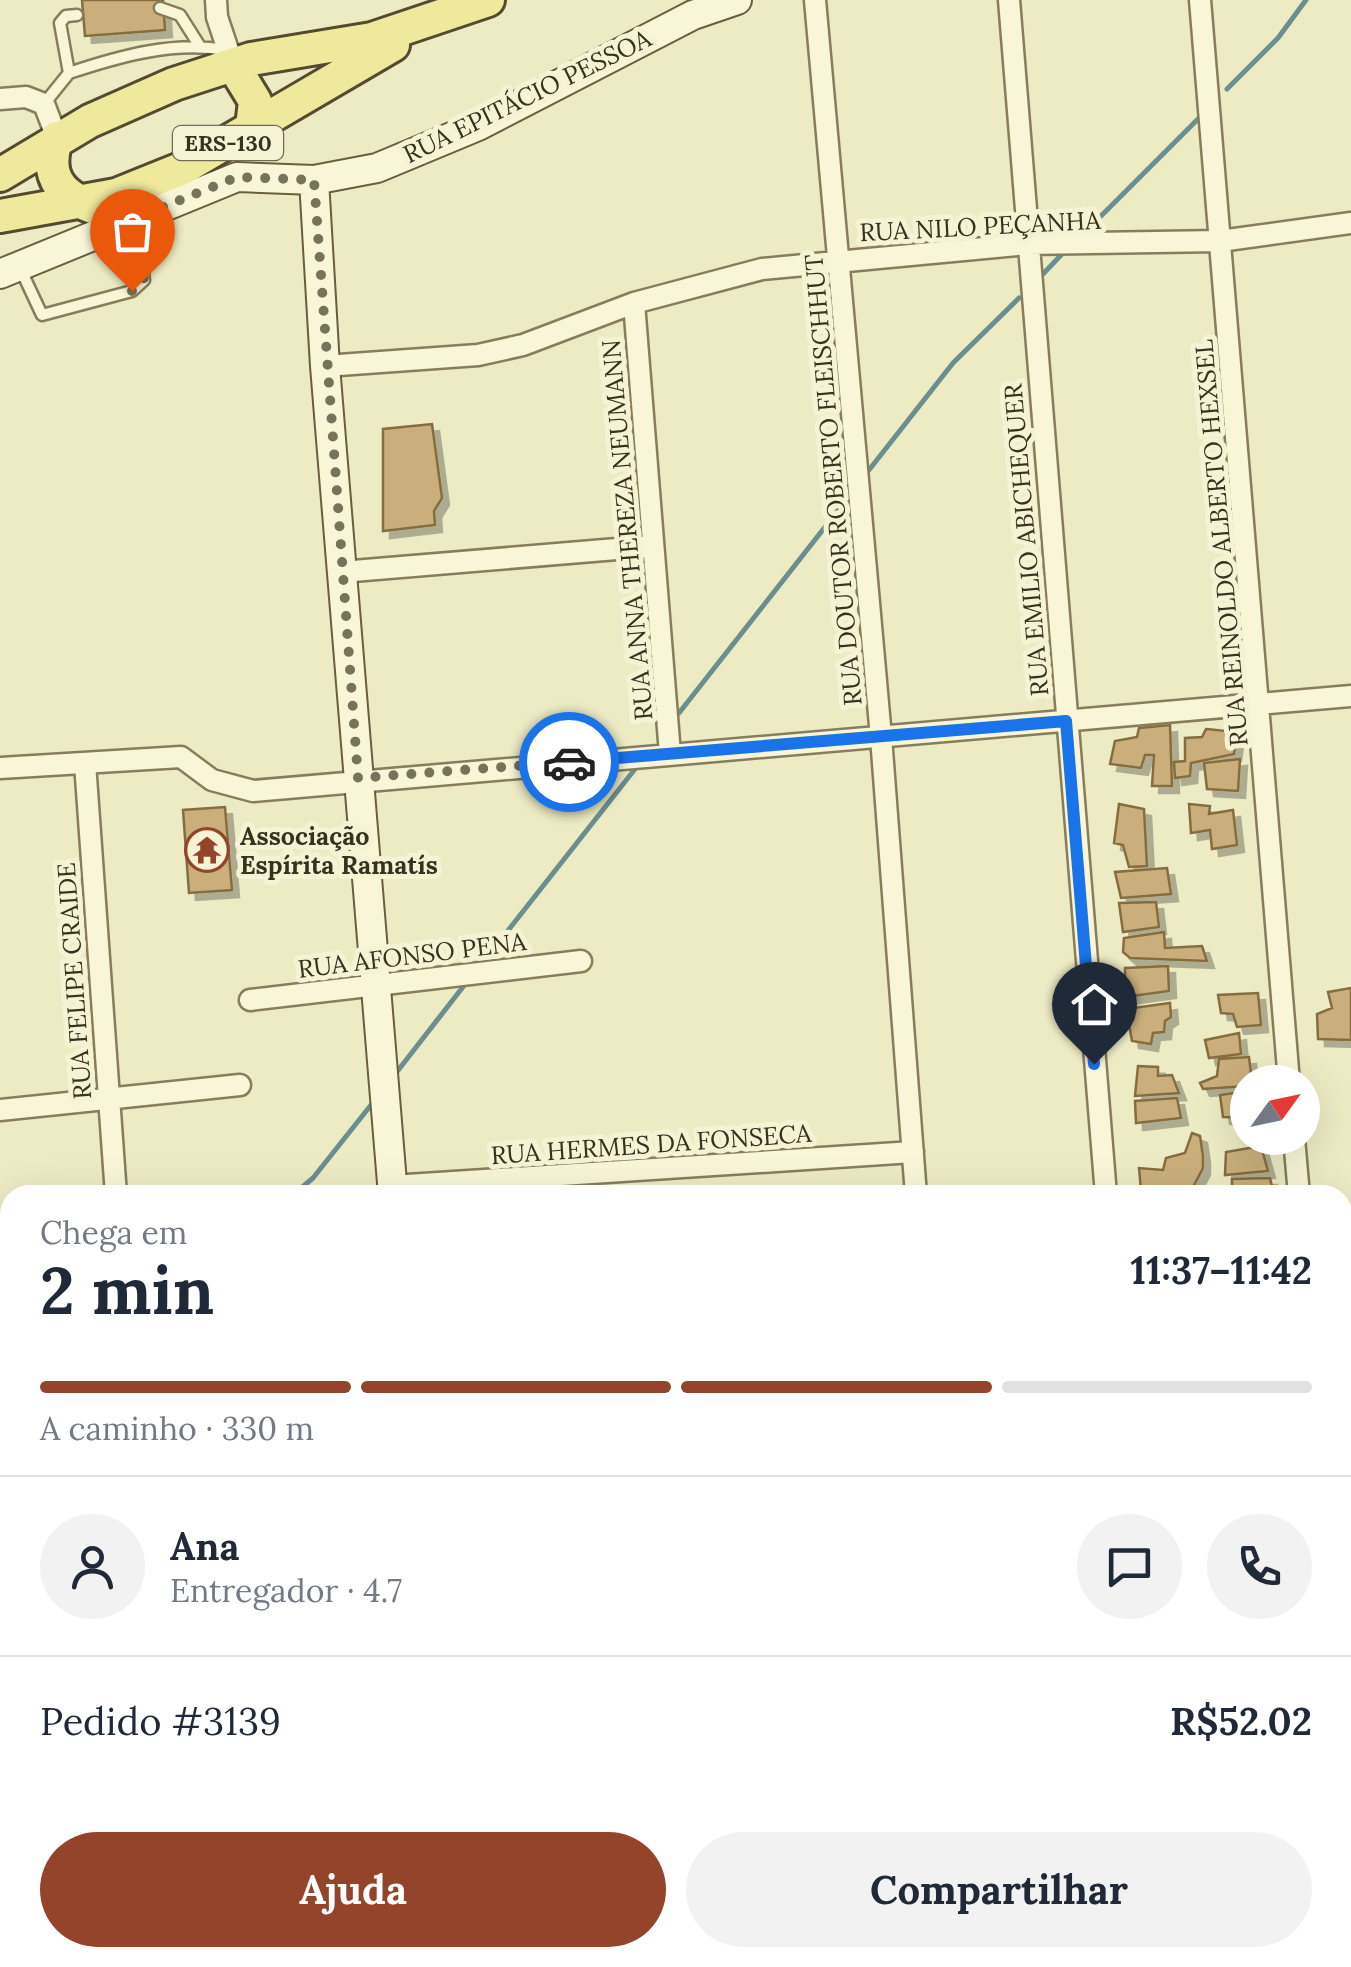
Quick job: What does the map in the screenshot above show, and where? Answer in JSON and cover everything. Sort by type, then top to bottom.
[{"type":"main road","name":"ERS-130","points":[[0,175],[58,138],[230,57],[355,43],[436,20],[488,0]]},
{"type":"main road","name":"ERS-130","points":[[0,216],[116,195],[182,168],[436,20]]},
{"type":"main road","points":[[230,57],[255,101],[252,128]]},
{"type":"main road","points":[[58,138],[52,154],[53,170],[76,203],[136,218]]},
{"type":"street","points":[[216,0],[230,57]]},
{"type":"street","name":"RUA EPITÁCIO PESSOA","points":[[10,271],[237,177],[314,180],[377,168],[478,126],[693,15],[736,0]]},
{"type":"street","name":"RUA DOUTOR ROBERTO FLEISCHHUT","points":[[815,0],[881,737],[915,1185]]},
{"type":"street","name":"RUA EMILIO ABICHEQUER","points":[[1009,0],[1105,1185]]},
{"type":"street","name":"RUA REINOLDO ALBERTO HEXSEL","points":[[1200,0],[1289,1065]]},
{"type":"street","points":[[0,100],[26,97],[44,104],[58,138]]},
{"type":"street","points":[[314,180],[341,572],[393,1185]]},
{"type":"street","name":"RUA NILO PEÇANHA","points":[[325,366],[478,355],[524,346],[634,303],[762,269],[1027,244],[1220,241],[1351,224]]},
{"type":"street","name":"RUA ANNA THEREZA NEUMANN","points":[[634,303],[670,754]]},
{"type":"street","points":[[341,572],[653,546]]},
{"type":"street","points":[[0,768],[181,757],[212,780],[254,791],[358,778],[1351,696]]},
{"type":"street","name":"RUA FELIPE CRAIDE","points":[[84,763],[115,1185]]},
{"type":"street","name":"RUA AFONSO PENA","points":[[250,1000],[581,961]]},
{"type":"street","points":[[0,1110],[240,1085]]},
{"type":"street","name":"RUA HERMES DA FONSECA","points":[[461,1185],[913,1152]]},
{"type":"street","points":[[1295,1155],[1298,1185]]},
{"type":"lane","points":[[160,8],[180,14],[199,45]]},
{"type":"lane","points":[[70,74],[60,23],[66,16],[77,15]]},
{"type":"lane","points":[[44,104],[70,74],[142,52],[199,45],[230,57]]},
{"type":"lane","points":[[10,271],[42,315],[132,291],[144,280],[136,218]]},
{"type":"building","points":[[82,0],[163,0],[165,30],[85,36]]},
{"type":"building","points":[[432,424],[442,498],[434,511],[435,525],[383,531],[383,429]]},
{"type":"building","points":[[1170,725],[1172,786],[1152,786],[1154,755],[1145,755],[1141,768],[1110,764],[1115,741],[1137,737],[1139,728]]},
{"type":"building","points":[[1206,729],[1237,732],[1234,754],[1191,763],[1190,776],[1175,778],[1174,762],[1185,761],[1185,738],[1202,737]]},
{"type":"building","points":[[1240,759],[1238,791],[1207,789],[1204,763]]},
{"type":"building","points":[[1119,804],[1144,809],[1147,866],[1129,867],[1123,845],[1114,843]]},
{"type":"building","points":[[1189,804],[1210,806],[1209,814],[1233,810],[1237,845],[1212,849],[1210,830],[1191,833]]},
{"type":"building","name":"Associação Espírita Ramatís","points":[[225,807],[232,890],[189,893],[183,810]]},
{"type":"building","points":[[1167,868],[1171,894],[1121,898],[1115,872]]},
{"type":"building","points":[[1156,902],[1159,927],[1123,932],[1119,903]]},
{"type":"building","points":[[1164,932],[1165,948],[1202,946],[1207,961],[1130,958],[1123,952],[1124,938]]},
{"type":"building","points":[[1168,966],[1169,991],[1125,997],[1125,968]]},
{"type":"building","points":[[1351,988],[1351,1040],[1318,1039],[1317,1014],[1332,1008],[1328,992]]},
{"type":"building","points":[[1258,993],[1261,1025],[1237,1027],[1233,1014],[1221,1013],[1218,995]]},
{"type":"building","points":[[1170,1003],[1171,1017],[1165,1021],[1164,1032],[1153,1033],[1151,1044],[1132,1041],[1126,1009]]},
{"type":"building","points":[[1239,1033],[1241,1054],[1209,1058],[1205,1040]]},
{"type":"building","points":[[1249,1057],[1250,1065],[1230,1065],[1230,1087],[1203,1089],[1200,1083],[1217,1076],[1219,1059]]},
{"type":"building","points":[[1138,1066],[1158,1067],[1158,1076],[1172,1075],[1179,1093],[1135,1096]]},
{"type":"building","points":[[1230,1094],[1230,1117],[1223,1117],[1220,1095]]},
{"type":"building","points":[[1177,1098],[1181,1118],[1136,1123],[1135,1101]]},
{"type":"building","points":[[1192,1133],[1200,1136],[1203,1168],[1194,1185],[1141,1185],[1139,1168],[1163,1170],[1166,1158],[1185,1153]]},
{"type":"building","points":[[1226,1152],[1264,1155],[1268,1171],[1225,1175]]},
{"type":"building","points":[[1270,1178],[1272,1185],[1232,1185],[1232,1179]]},
{"type":"waterway","points":[[1227,89],[1278,38],[1306,0]]},
{"type":"waterway","points":[[1090,227],[1201,116]]},
{"type":"waterway","points":[[1043,274],[1063,253]]},
{"type":"waterway","points":[[869,470],[953,363],[1019,298]]},
{"type":"waterway","points":[[679,713],[847,499]]},
{"type":"waterway","points":[[488,956],[635,769]]},
{"type":"waterway","points":[[396,1073],[466,983]]},
{"type":"waterway","points":[[305,1185],[371,1105]]},
{"type":"way so far","points":[[132,291],[144,280],[136,218],[237,177],[314,180],[358,778],[569,762]]},
{"type":"place","name":"Associação Espírita Ramatís","points":[[207,850]]},
{"type":"route","points":[[569,762],[1066,721],[1094,1064]]}]
